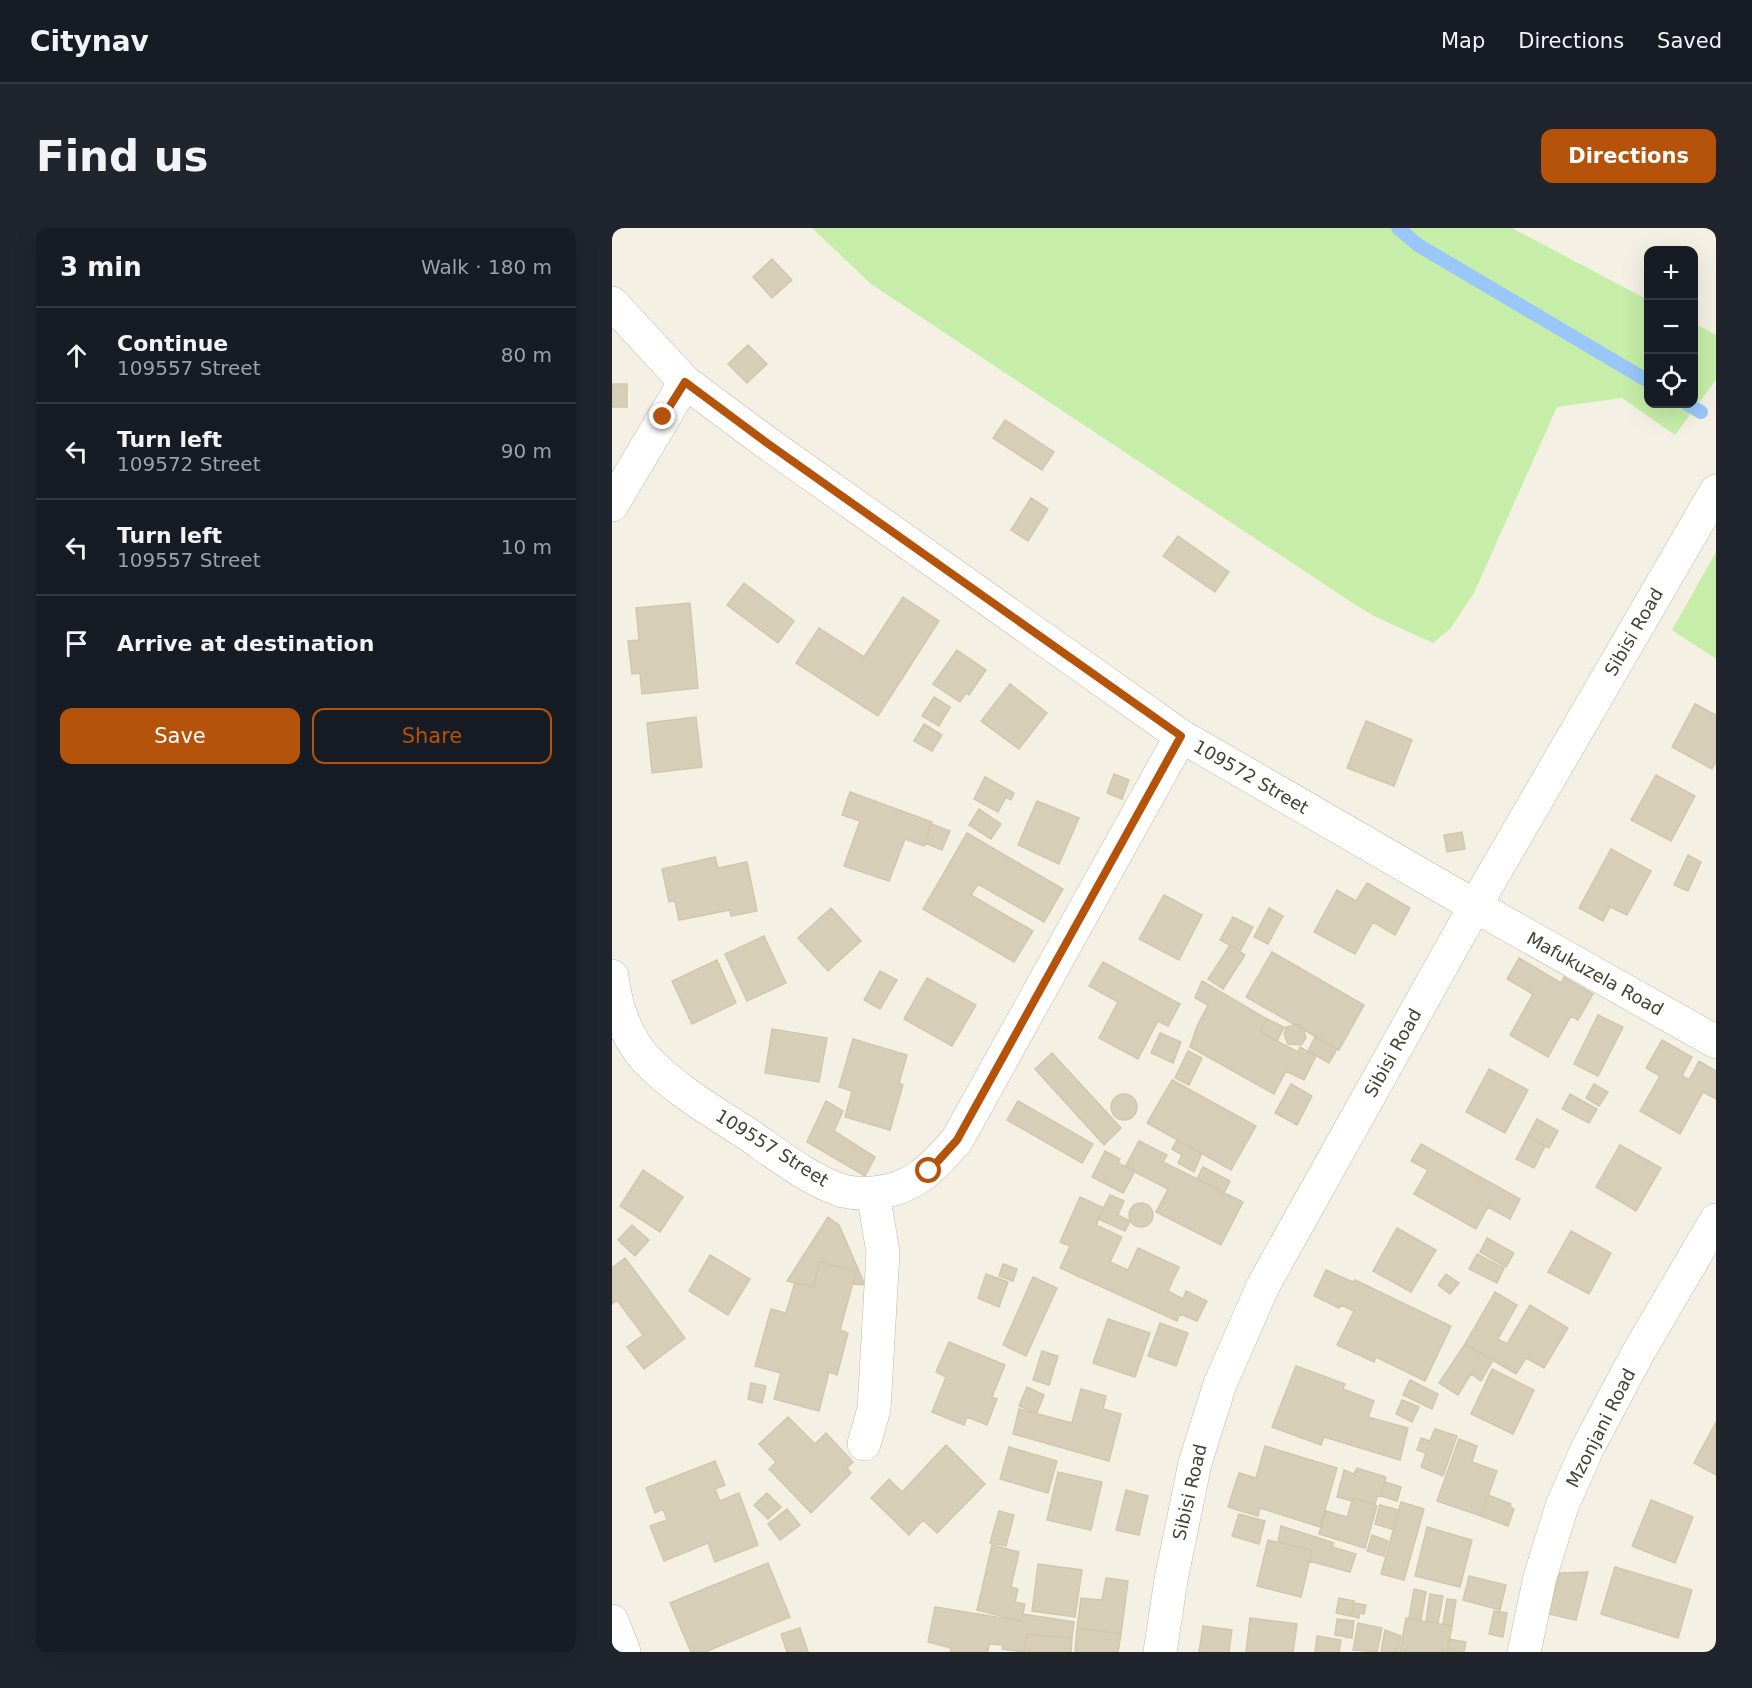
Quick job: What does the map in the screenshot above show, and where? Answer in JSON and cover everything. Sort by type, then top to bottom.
[{"type":"street","name":"109572 Street","points":[[612,303],[685,382],[1181,736],[1475,906]]},
{"type":"street","points":[[612,505],[685,382]]},
{"type":"street","name":"Sibisi Road","points":[[1160,1652],[1171,1580],[1195,1462],[1220,1384],[1264,1284],[1475,906],[1716,491]]},
{"type":"street","name":"109557 Street","points":[[612,976],[614,993],[627,1030],[645,1058],[673,1084],[813,1177],[844,1191],[873,1193],[903,1186],[929,1171],[957,1140],[1181,736]]},
{"type":"street","name":"Mafukuzela Road","points":[[1475,906],[1716,1042]]},
{"type":"street","points":[[864,1443],[874,1409],[884,1252],[873,1193]]},
{"type":"street","name":"Mzonjani Road","points":[[1524,1652],[1540,1577],[1562,1506],[1638,1353],[1716,1220]]},
{"type":"street","points":[[612,1621],[624,1652]]},
{"type":"green space","points":[[812,228],[1512,228],[1644,298],[1644,408],[1695,408],[1675,435],[1622,398],[1557,407],[1474,593],[1450,629],[1433,643],[1374,616],[1354,604],[871,284]]},
{"type":"green space","points":[[1698,325],[1716,335],[1716,380],[1698,404]]},
{"type":"green space","points":[[1716,552],[1716,659],[1672,630]]},
{"type":"building","points":[[772,259],[792,280],[772,298],[753,277]]},
{"type":"building","points":[[748,345],[767,364],[747,383],[728,364]]},
{"type":"building","points":[[612,384],[627,384],[627,407],[612,407]]},
{"type":"building","points":[[1005,420],[1054,452],[1042,470],[993,438]]},
{"type":"building","points":[[1031,498],[1048,509],[1028,541],[1011,530]]},
{"type":"building","points":[[1178,536],[1229,572],[1215,592],[1163,556]]},
{"type":"building","points":[[744,583],[794,621],[778,643],[727,605]]},
{"type":"building","points":[[903,597],[939,621],[878,716],[796,663],[819,628],[864,657]]},
{"type":"building","points":[[690,603],[698,688],[642,694],[640,673],[632,674],[628,641],[639,640],[636,608]]},
{"type":"building","points":[[957,650],[986,670],[969,695],[966,693],[960,702],[933,684]]},
{"type":"building","points":[[1010,684],[1047,713],[1019,749],[981,721]]},
{"type":"building","points":[[934,697],[950,707],[939,726],[922,716]]},
{"type":"building","points":[[1695,704],[1716,715],[1716,762],[1712,769],[1672,747]]},
{"type":"building","points":[[696,717],[702,767],[652,773],[647,723]]},
{"type":"building","points":[[1366,721],[1412,740],[1394,786],[1347,768]]},
{"type":"building","points":[[924,724],[942,735],[932,751],[914,741]]},
{"type":"building","points":[[1114,774],[1129,780],[1122,799],[1107,793]]},
{"type":"building","points":[[1656,775],[1695,796],[1671,841],[1631,820]]},
{"type":"building","points":[[985,777],[1014,793],[1011,800],[1006,797],[998,812],[974,799]]},
{"type":"building","points":[[850,792],[932,822],[924,846],[905,839],[889,881],[844,866],[860,821],[842,815]]},
{"type":"building","points":[[1037,801],[1079,818],[1059,864],[1018,845]]},
{"type":"building","points":[[979,809],[1001,824],[991,839],[969,825]]},
{"type":"building","points":[[931,824],[950,831],[942,850],[925,843]]},
{"type":"building","points":[[1462,832],[1465,849],[1447,852],[1444,835]]},
{"type":"building","points":[[967,833],[1063,889],[1044,922],[978,884],[971,895],[1033,931],[1014,962],[923,909]]},
{"type":"building","points":[[1611,849],[1651,871],[1627,915],[1610,907],[1603,921],[1579,908]]},
{"type":"building","points":[[1688,855],[1701,862],[1688,891],[1674,885]]},
{"type":"building","points":[[715,857],[718,868],[747,862],[757,911],[731,916],[730,910],[679,920],[675,901],[669,902],[662,869]]},
{"type":"building","points":[[1367,883],[1410,908],[1395,935],[1373,922],[1355,954],[1314,932],[1337,890],[1356,901]]},
{"type":"building","points":[[1164,895],[1202,915],[1179,960],[1139,939]]},
{"type":"building","points":[[831,908],[861,941],[828,971],[798,938]]},
{"type":"building","points":[[1269,908],[1283,916],[1268,944],[1254,937]]},
{"type":"building","points":[[1233,917],[1253,927],[1240,951],[1220,940]]},
{"type":"building","points":[[764,936],[786,983],[747,1001],[725,954]]},
{"type":"building","points":[[1230,945],[1245,955],[1223,989],[1208,979]]},
{"type":"building","points":[[1272,952],[1364,1005],[1339,1050],[1246,997]]},
{"type":"building","points":[[1519,958],[1561,983],[1564,977],[1593,994],[1578,1020],[1571,1016],[1548,1057],[1510,1035],[1533,994],[1507,979]]},
{"type":"building","points":[[717,960],[736,1003],[692,1024],[672,981]]},
{"type":"building","points":[[1103,962],[1180,1004],[1168,1026],[1158,1021],[1138,1059],[1099,1038],[1118,1002],[1089,986]]},
{"type":"building","points":[[880,971],[897,980],[880,1009],[864,1000]]},
{"type":"building","points":[[927,978],[976,1005],[952,1046],[904,1019]]},
{"type":"building","points":[[1202,981],[1267,1019],[1260,1032],[1298,1052],[1300,1047],[1316,1056],[1304,1080],[1286,1071],[1274,1094],[1190,1047],[1197,1026],[1208,1005],[1195,998]]},
{"type":"building","points":[[1598,1015],[1623,1027],[1598,1076],[1574,1064]]},
{"type":"building","points":[[1267,1019],[1284,1027],[1277,1041],[1260,1032]]},
{"type":"building","points":[[1298,1024],[1303,1029],[1306,1038],[1301,1045],[1288,1044],[1284,1034],[1286,1027]]},
{"type":"building","points":[[772,1029],[827,1038],[819,1082],[765,1073]]},
{"type":"building","points":[[1160,1033],[1181,1042],[1173,1063],[1151,1053]]},
{"type":"building","points":[[1315,1037],[1337,1049],[1329,1063],[1308,1051]]},
{"type":"building","points":[[853,1039],[907,1055],[899,1083],[903,1085],[890,1130],[845,1117],[852,1091],[839,1087]]},
{"type":"building","points":[[1662,1040],[1692,1057],[1682,1076],[1689,1080],[1699,1061],[1716,1071],[1716,1099],[1703,1092],[1680,1134],[1640,1111],[1660,1076],[1646,1068]]},
{"type":"building","points":[[1188,1051],[1202,1058],[1189,1085],[1175,1078]]},
{"type":"building","points":[[1052,1053],[1121,1128],[1104,1145],[1035,1069]]},
{"type":"building","points":[[1489,1069],[1528,1090],[1505,1133],[1466,1112]]},
{"type":"building","points":[[1172,1080],[1256,1126],[1231,1170],[1147,1123]]},
{"type":"building","points":[[1291,1084],[1312,1096],[1297,1125],[1275,1113]]},
{"type":"building","points":[[1594,1084],[1608,1092],[1599,1106],[1586,1098]]},
{"type":"building","points":[[1124,1094],[1133,1098],[1137,1107],[1133,1116],[1124,1120],[1115,1116],[1111,1107],[1115,1098]]},
{"type":"building","points":[[1570,1094],[1597,1109],[1589,1123],[1562,1109]]},
{"type":"building","points":[[826,1101],[843,1111],[834,1131],[875,1157],[865,1176],[807,1142]]},
{"type":"building","points":[[1018,1101],[1093,1144],[1082,1163],[1007,1120]]},
{"type":"building","points":[[1537,1119],[1558,1131],[1549,1148],[1528,1136]]},
{"type":"building","points":[[1528,1136],[1545,1146],[1534,1168],[1516,1159]]},
{"type":"building","points":[[1177,1140],[1202,1153],[1194,1172],[1178,1163],[1182,1155],[1172,1149]]},
{"type":"building","points":[[1139,1141],[1167,1155],[1163,1162],[1243,1202],[1221,1245],[1156,1212],[1168,1189],[1125,1167]]},
{"type":"building","points":[[1421,1144],[1520,1199],[1510,1219],[1488,1207],[1476,1229],[1414,1194],[1428,1170],[1411,1161]]},
{"type":"building","points":[[1620,1145],[1661,1168],[1636,1211],[1596,1187]]},
{"type":"building","points":[[1105,1151],[1120,1159],[1118,1163],[1135,1171],[1123,1193],[1092,1177]]},
{"type":"building","points":[[1203,1167],[1230,1181],[1224,1193],[1197,1179]]},
{"type":"building","points":[[643,1170],[683,1197],[660,1232],[620,1206]]},
{"type":"building","points":[[1110,1195],[1124,1201],[1118,1215],[1130,1221],[1125,1231],[1098,1219]]},
{"type":"building","points":[[1080,1197],[1104,1208],[1096,1225],[1122,1237],[1110,1262],[1128,1270],[1138,1248],[1179,1267],[1168,1291],[1183,1299],[1186,1291],[1207,1301],[1197,1321],[1180,1314],[1177,1321],[1060,1268],[1070,1246],[1060,1242]]},
{"type":"building","points":[[1141,1203],[1150,1206],[1153,1215],[1150,1224],[1141,1227],[1132,1224],[1129,1215],[1132,1206]]},
{"type":"building","points":[[828,1217],[839,1225],[865,1285],[853,1284],[856,1272],[820,1262],[813,1287],[787,1281]]},
{"type":"building","points":[[632,1225],[649,1240],[635,1256],[618,1240]]},
{"type":"building","points":[[1397,1228],[1436,1250],[1411,1292],[1373,1271]]},
{"type":"building","points":[[1571,1231],[1611,1253],[1589,1294],[1548,1272]]},
{"type":"building","points":[[1487,1238],[1514,1253],[1506,1267],[1480,1252]]},
{"type":"building","points":[[1477,1254],[1504,1268],[1497,1283],[1469,1269]]},
{"type":"building","points":[[710,1255],[750,1279],[728,1315],[689,1291]]},
{"type":"building","points":[[625,1258],[685,1338],[644,1369],[627,1347],[643,1335],[617,1300],[612,1304],[612,1268]]},
{"type":"building","points":[[820,1262],[856,1272],[840,1330],[848,1333],[837,1375],[829,1372],[819,1411],[774,1399],[781,1373],[755,1366],[771,1309],[786,1313],[795,1282],[813,1287]]},
{"type":"building","points":[[1003,1264],[1017,1269],[1013,1281],[999,1276]]},
{"type":"building","points":[[1326,1270],[1353,1282],[1355,1280],[1451,1326],[1425,1381],[1376,1357],[1374,1362],[1337,1345],[1354,1311],[1341,1305],[1339,1308],[1314,1296]]},
{"type":"building","points":[[986,1274],[1008,1282],[999,1307],[978,1298]]},
{"type":"building","points":[[1446,1274],[1459,1283],[1450,1294],[1438,1285]]},
{"type":"building","points":[[1033,1277],[1057,1288],[1026,1356],[1003,1345]]},
{"type":"building","points":[[1495,1292],[1517,1305],[1498,1339],[1507,1344],[1530,1305],[1568,1328],[1544,1368],[1526,1358],[1516,1374],[1465,1344]]},
{"type":"building","points":[[1108,1319],[1150,1333],[1135,1377],[1093,1363]]},
{"type":"building","points":[[1160,1323],[1188,1333],[1176,1366],[1148,1356]]},
{"type":"building","points":[[949,1342],[1005,1365],[992,1397],[997,1399],[987,1425],[967,1417],[964,1425],[932,1412],[946,1377],[936,1372]]},
{"type":"building","points":[[1465,1344],[1493,1360],[1481,1381],[1471,1374],[1458,1395],[1439,1383]]},
{"type":"building","points":[[1042,1351],[1058,1356],[1049,1385],[1033,1380]]},
{"type":"building","points":[[1296,1366],[1345,1384],[1343,1389],[1374,1401],[1368,1417],[1408,1428],[1400,1460],[1324,1437],[1321,1445],[1272,1427]]},
{"type":"building","points":[[1492,1369],[1534,1390],[1513,1434],[1471,1414]]},
{"type":"building","points":[[1410,1380],[1438,1394],[1432,1409],[1403,1395]]},
{"type":"building","points":[[751,1383],[766,1386],[762,1403],[748,1399]]},
{"type":"building","points":[[1027,1387],[1044,1395],[1037,1413],[1019,1406]]},
{"type":"building","points":[[1081,1389],[1106,1396],[1103,1409],[1121,1414],[1109,1461],[1013,1434],[1019,1409],[1072,1423]]},
{"type":"building","points":[[1402,1400],[1419,1407],[1412,1422],[1396,1414]]},
{"type":"building","points":[[788,1417],[815,1444],[826,1433],[853,1462],[847,1468],[851,1473],[811,1513],[769,1469],[776,1462],[759,1444]]},
{"type":"building","points":[[1716,1422],[1716,1475],[1694,1463]]},
{"type":"building","points":[[1435,1429],[1457,1436],[1443,1476],[1421,1467],[1426,1453],[1417,1450],[1421,1438],[1430,1441]]},
{"type":"building","points":[[1459,1439],[1477,1446],[1472,1462],[1497,1471],[1481,1516],[1437,1501]]},
{"type":"building","points":[[946,1445],[985,1484],[937,1533],[923,1520],[909,1535],[871,1498],[889,1479],[902,1492]]},
{"type":"building","points":[[1265,1446],[1337,1468],[1320,1527],[1260,1508],[1258,1516],[1228,1507],[1239,1473],[1256,1478]]},
{"type":"building","points":[[1009,1447],[1057,1461],[1048,1493],[1000,1479]]},
{"type":"building","points":[[715,1461],[725,1485],[715,1489],[720,1501],[739,1493],[758,1545],[715,1562],[708,1543],[664,1561],[650,1526],[667,1520],[663,1509],[655,1513],[646,1488]]},
{"type":"building","points":[[1357,1468],[1386,1477],[1381,1496],[1377,1497],[1375,1504],[1353,1498],[1352,1501],[1337,1497],[1344,1470],[1354,1474]]},
{"type":"building","points":[[1058,1472],[1102,1482],[1091,1530],[1047,1520]]},
{"type":"building","points":[[1385,1482],[1401,1487],[1397,1501],[1381,1496]]},
{"type":"building","points":[[1126,1490],[1148,1496],[1139,1535],[1116,1530]]},
{"type":"building","points":[[767,1493],[781,1507],[768,1519],[754,1505]]},
{"type":"building","points":[[1488,1495],[1511,1504],[1510,1507],[1514,1509],[1508,1526],[1481,1516]]},
{"type":"building","points":[[1353,1498],[1377,1506],[1365,1548],[1319,1534],[1326,1511],[1347,1517]]},
{"type":"building","points":[[1651,1500],[1693,1517],[1675,1563],[1632,1546]]},
{"type":"building","points":[[1401,1502],[1424,1509],[1404,1580],[1381,1574]]},
{"type":"building","points":[[1380,1505],[1399,1510],[1394,1530],[1375,1524]]},
{"type":"building","points":[[787,1509],[800,1525],[780,1540],[768,1524]]},
{"type":"building","points":[[999,1511],[1014,1515],[1006,1546],[990,1543]]},
{"type":"building","points":[[1239,1514],[1265,1521],[1259,1544],[1232,1536]]},
{"type":"building","points":[[1281,1526],[1334,1543],[1332,1547],[1356,1554],[1350,1572],[1309,1561],[1312,1550],[1278,1542]]},
{"type":"building","points":[[1427,1527],[1472,1540],[1460,1587],[1415,1576]]},
{"type":"building","points":[[1372,1535],[1388,1541],[1384,1556],[1367,1551]]},
{"type":"building","points":[[1268,1540],[1312,1550],[1301,1597],[1257,1586]]},
{"type":"building","points":[[992,1545],[1019,1552],[1011,1587],[1018,1589],[1015,1602],[1025,1604],[1021,1621],[977,1610]]},
{"type":"building","points":[[768,1563],[790,1617],[705,1652],[691,1652],[670,1603]]},
{"type":"building","points":[[1038,1564],[1082,1570],[1075,1617],[1032,1611]]},
{"type":"building","points":[[1615,1567],[1692,1590],[1678,1638],[1601,1614]]},
{"type":"building","points":[[1588,1572],[1576,1620],[1549,1614],[1559,1573]]},
{"type":"building","points":[[1469,1576],[1506,1585],[1500,1610],[1463,1600]]},
{"type":"building","points":[[1106,1578],[1128,1581],[1121,1634],[1077,1628],[1081,1598],[1102,1600]]},
{"type":"building","points":[[1414,1589],[1426,1592],[1421,1620],[1409,1618]]},
{"type":"building","points":[[1430,1594],[1443,1596],[1438,1623],[1426,1621]]},
{"type":"building","points":[[1339,1598],[1354,1601],[1351,1616],[1336,1613]]},
{"type":"building","points":[[1447,1599],[1456,1600],[1452,1626],[1443,1624]]},
{"type":"building","points":[[1354,1603],[1366,1605],[1364,1614],[1359,1613],[1359,1618],[1351,1616]]},
{"type":"building","points":[[935,1607],[1021,1621],[1023,1614],[1074,1622],[1072,1638],[1027,1634],[1024,1652],[1002,1649],[1003,1645],[989,1644],[988,1652],[950,1652],[951,1648],[928,1642]]},
{"type":"building","points":[[1494,1611],[1507,1613],[1503,1637],[1489,1634]]},
{"type":"building","points":[[1250,1618],[1297,1624],[1293,1652],[1246,1652]]},
{"type":"building","points":[[1406,1618],[1452,1626],[1447,1652],[1400,1652]]},
{"type":"building","points":[[1337,1619],[1354,1621],[1352,1638],[1335,1635]]},
{"type":"building","points":[[1358,1623],[1382,1628],[1377,1652],[1353,1650]]},
{"type":"building","points":[[1203,1626],[1232,1630],[1229,1652],[1199,1652]]},
{"type":"building","points":[[800,1628],[808,1652],[787,1652],[781,1634]]},
{"type":"building","points":[[1077,1628],[1121,1634],[1118,1652],[1075,1652]]},
{"type":"building","points":[[1385,1630],[1401,1636],[1398,1652],[1381,1652]]},
{"type":"building","points":[[1027,1634],[1072,1638],[1071,1652],[1024,1652]]},
{"type":"building","points":[[1317,1636],[1341,1640],[1339,1652],[1315,1652]]},
{"type":"building","points":[[1449,1639],[1466,1642],[1464,1652],[1447,1652]]},
{"type":"waterway","points":[[1398,228],[1418,245],[1644,379]]},
{"type":"waterway","points":[[1694,408],[1701,412]]},
{"type":"route","points":[[663,417],[685,382],[767,443],[1181,736],[957,1140],[929,1171]]}]
